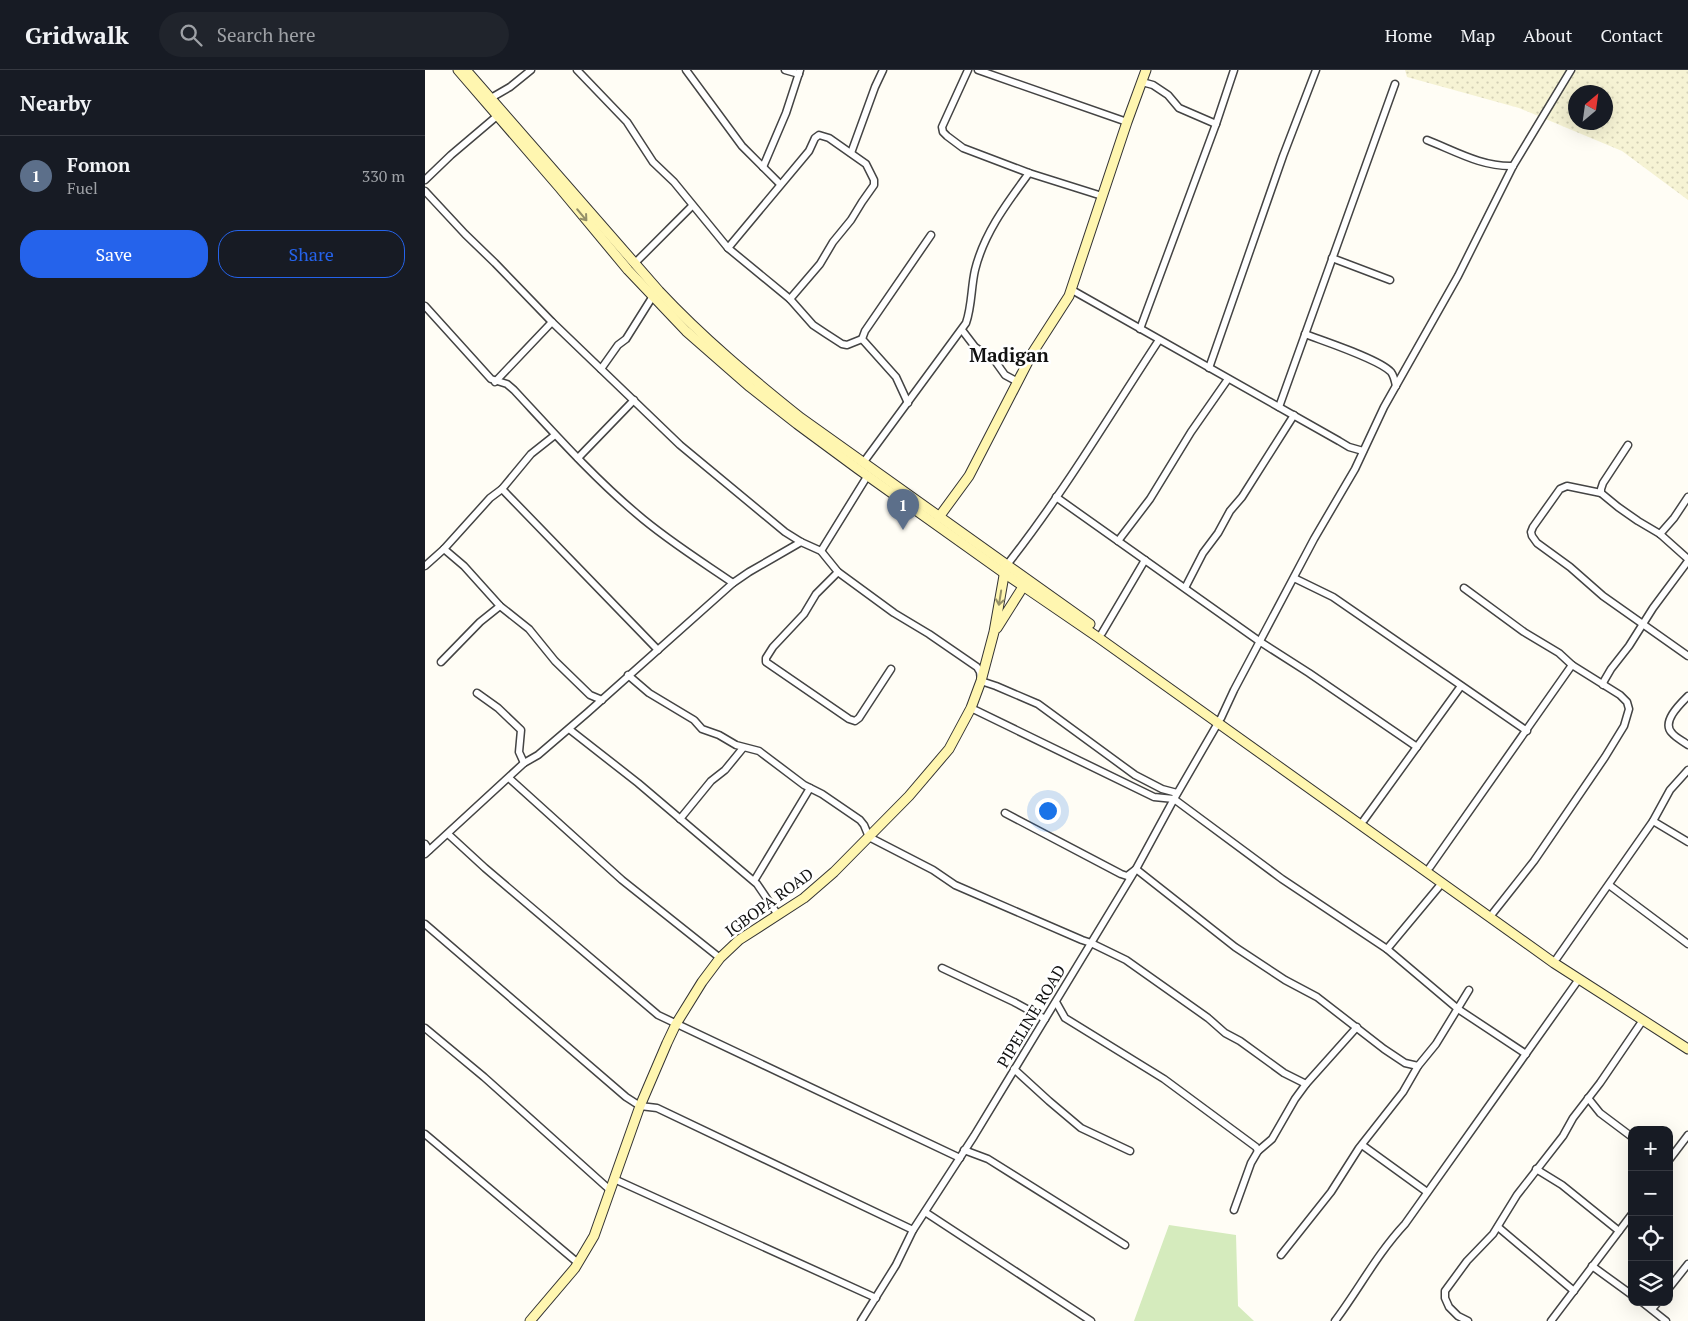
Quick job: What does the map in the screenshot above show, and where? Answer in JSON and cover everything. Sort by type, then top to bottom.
[{"type":"main road","points":[[458,70],[628,270],[686,331],[750,387],[797,424],[868,475],[1365,820],[1557,958],[1688,1042]]},
{"type":"main road","points":[[466,70],[691,325],[801,418],[939,517],[1005,569]]},
{"type":"main road","points":[[939,517],[969,476],[1017,382],[1038,345],[1065,304],[1146,70]]},
{"type":"main road","points":[[994,632],[1005,569]]},
{"type":"main road","points":[[1025,583],[1102,633],[1442,884],[1554,963],[1688,1049]]},
{"type":"main road","points":[[994,632],[1025,583]]},
{"type":"main road","name":"IGBOPA ROAD","points":[[530,1321],[578,1263],[594,1236],[640,1106],[676,1024],[693,995],[720,958],[739,940],[804,898],[834,872],[909,796],[949,749],[971,708],[981,681],[994,632]]},
{"type":"street","points":[[491,98],[510,87],[531,70]]},
{"type":"street","points":[[577,70],[627,122],[653,162],[674,182],[728,248],[790,299],[813,325],[842,344],[851,345],[862,339],[865,331],[931,235]]},
{"type":"street","points":[[687,70],[742,146],[780,184]]},
{"type":"street","points":[[763,167],[786,113],[799,72],[785,70]]},
{"type":"street","points":[[851,152],[883,70]]},
{"type":"street","points":[[968,70],[942,129],[953,142],[963,148],[1029,173],[1102,196]]},
{"type":"street","points":[[978,70],[1127,122]]},
{"type":"street","points":[[1140,329],[1234,70]]},
{"type":"street","points":[[1209,368],[1283,156],[1317,70]]},
{"type":"street","name":"PIPELINE ROAD","points":[[861,1321],[897,1265],[913,1230],[965,1150],[1136,869],[1219,720],[1314,539],[1355,469],[1396,386],[1458,276],[1513,166],[1571,70]]},
{"type":"street","points":[[1142,82],[1153,85],[1168,95],[1179,108],[1215,124]]},
{"type":"street","points":[[1279,407],[1395,84]]},
{"type":"street","points":[[425,180],[497,116]]},
{"type":"street","points":[[728,248],[809,151],[815,138],[819,135],[823,135],[842,149],[851,152],[866,164],[875,180],[874,185],[861,202],[851,220],[833,242],[820,264],[790,299]]},
{"type":"street","points":[[1427,140],[1488,164],[1513,166]]},
{"type":"street","points":[[863,463],[949,344],[962,330],[969,314],[975,271],[981,251],[998,216],[1029,173]]},
{"type":"street","points":[[425,191],[551,322],[635,400],[680,445],[785,532],[821,551],[838,572],[893,613],[929,634],[977,667],[980,672],[981,681],[1038,704],[1135,775],[1175,796],[1282,879],[1387,948],[1458,1009],[1526,1054]]},
{"type":"street","points":[[635,262],[693,206]]},
{"type":"street","points":[[1332,258],[1390,280]]},
{"type":"street","points":[[1071,290],[1349,446],[1363,450]]},
{"type":"street","points":[[601,368],[618,345],[626,339],[653,296]]},
{"type":"street","points":[[425,306],[488,376],[495,382],[507,384],[514,390],[555,435],[639,516],[733,583]]},
{"type":"street","points":[[495,382],[551,322]]},
{"type":"street","points":[[962,330],[975,347],[995,361],[1005,375],[1017,382]]},
{"type":"street","points":[[1305,334],[1348,350],[1383,366],[1394,376],[1396,386]]},
{"type":"street","points":[[862,339],[896,377],[908,402]]},
{"type":"street","points":[[1005,569],[1056,498],[1159,340]]},
{"type":"street","points":[[1118,541],[1150,499],[1191,432],[1228,379]]},
{"type":"street","points":[[578,458],[635,400]]},
{"type":"street","points":[[1185,588],[1203,553],[1218,533],[1230,511],[1242,497],[1294,415]]},
{"type":"street","points":[[425,566],[444,549],[490,498],[502,489],[531,454],[555,435]]},
{"type":"street","points":[[1601,493],[1603,483],[1627,445]]},
{"type":"street","points":[[821,551],[868,475]]},
{"type":"street","points":[[1603,685],[1611,669],[1645,624],[1653,608],[1688,560],[1660,534],[1638,521],[1601,493],[1567,486],[1560,489],[1533,526],[1532,536],[1537,543],[1570,567],[1603,596],[1645,624],[1688,656]]},
{"type":"street","points":[[502,489],[658,650]]},
{"type":"street","points":[[1660,534],[1674,518],[1688,497]]},
{"type":"street","points":[[1056,498],[1259,641],[1417,747]]},
{"type":"street","points":[[425,844],[427,852],[524,763],[538,755],[569,729],[733,583],[801,542]]},
{"type":"street","points":[[444,549],[464,566],[499,606],[529,629],[555,661],[590,695],[602,700]]},
{"type":"street","points":[[1102,633],[1145,560]]},
{"type":"street","points":[[838,572],[816,594],[803,614],[773,647],[766,658],[766,662],[849,720],[855,721],[859,718],[891,669]]},
{"type":"street","points":[[1294,578],[1333,597],[1527,731]]},
{"type":"street","points":[[1464,588],[1524,632],[1559,653],[1572,665],[1621,695],[1627,702],[1629,709],[1624,726],[1605,757],[1534,861],[1493,913]]},
{"type":"street","points":[[441,662],[479,622],[499,606]]},
{"type":"street","points":[[1430,867],[1572,665]]},
{"type":"street","points":[[628,675],[649,693],[694,720],[702,729],[743,748],[754,748],[759,751],[810,788],[860,820],[869,837],[933,870],[955,886],[1091,943],[1126,960],[1208,1018],[1225,1033],[1240,1041],[1284,1072],[1306,1084]]},
{"type":"street","points":[[1365,820],[1461,686]]},
{"type":"street","points":[[477,693],[498,708],[521,730],[519,752],[524,763]]},
{"type":"street","points":[[1688,696],[1671,716],[1669,728],[1671,733],[1688,744]]},
{"type":"street","points":[[971,708],[1154,797],[1175,796]]},
{"type":"street","points":[[569,729],[638,783],[754,882],[778,915]]},
{"type":"street","points":[[680,818],[711,781],[725,770],[743,748]]},
{"type":"street","points":[[1557,958],[1653,821],[1670,790],[1688,770]]},
{"type":"street","points":[[509,778],[622,880],[720,958]]},
{"type":"street","points":[[754,882],[810,788]]},
{"type":"street","points":[[1005,813],[1121,874],[1127,876],[1136,869],[1235,947],[1285,980],[1317,997],[1405,1063],[1418,1066]]},
{"type":"street","points":[[1653,821],[1688,842]]},
{"type":"street","points":[[448,834],[485,868],[658,1014],[959,1158]]},
{"type":"street","points":[[1387,948],[1442,884]]},
{"type":"street","points":[[1609,885],[1688,944]]},
{"type":"street","points":[[425,924],[640,1106],[657,1108],[913,1230]]},
{"type":"street","points":[[942,968],[1045,1019]]},
{"type":"street","points":[[1335,1321],[1354,1296],[1380,1254],[1405,1224],[1579,979]]},
{"type":"street","points":[[1281,1255],[1331,1192],[1362,1144],[1403,1092],[1418,1066],[1436,1044],[1469,990]]},
{"type":"street","points":[[1056,1002],[1065,1018],[1164,1079],[1258,1151]]},
{"type":"street","points":[[1468,1321],[1458,1316],[1449,1307],[1445,1298],[1445,1291],[1467,1261],[1484,1245],[1517,1195],[1563,1136],[1643,1020]]},
{"type":"street","points":[[1234,1210],[1251,1163],[1258,1151],[1272,1139],[1306,1084],[1357,1027]]},
{"type":"street","points":[[425,1028],[484,1077],[610,1190]]},
{"type":"street","points":[[1014,1069],[1081,1128],[1130,1151]]},
{"type":"street","points":[[1588,1098],[1601,1113],[1628,1134]]},
{"type":"street","points":[[425,1134],[578,1263]]},
{"type":"street","points":[[1673,1155],[1688,1135]]},
{"type":"street","points":[[1362,1144],[1427,1192]]},
{"type":"street","points":[[965,1150],[988,1159],[1125,1245]]},
{"type":"street","points":[[1536,1169],[1562,1185],[1619,1231]]},
{"type":"street","points":[[614,1179],[876,1298]]},
{"type":"street","points":[[925,1212],[1091,1321]]},
{"type":"street","points":[[1551,1321],[1630,1216]]},
{"type":"street","points":[[1497,1227],[1573,1291]]},
{"type":"street","points":[[1673,1283],[1688,1264]]},
{"type":"street","points":[[1592,1266],[1628,1292]]},
{"type":"street","points":[[1648,1306],[1665,1321]]},
{"type":"shaded area","points":[[1405,70],[1688,70],[1688,200],[1622,151],[1572,130],[1613,130],[1613,85],[1568,85],[1568,128],[1519,108],[1407,77]]},
{"type":"green space","points":[[1169,1225],[1236,1235],[1238,1306],[1254,1321],[1134,1321]]},
{"type":"place","name":"Fomon","points":[[903,530]]},
{"type":"district","name":"Madigan","points":[[1009,355]]}]
